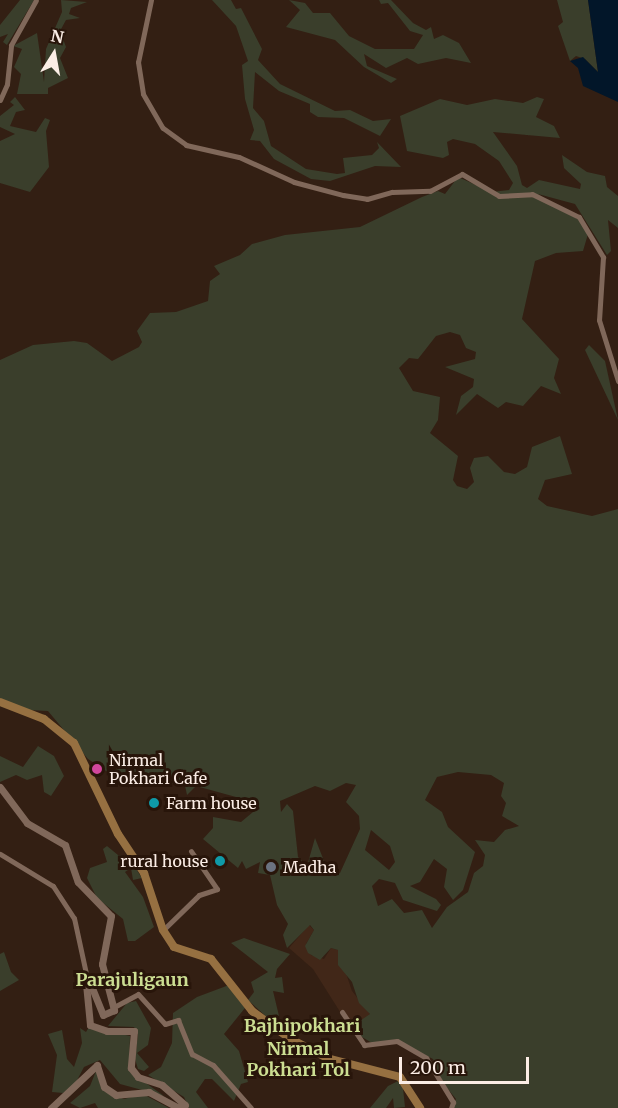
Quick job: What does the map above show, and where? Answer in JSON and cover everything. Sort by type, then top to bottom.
[{"type":"main road","points":[[0,702],[44,719],[74,743],[118,834],[144,873],[163,930],[174,947],[211,959],[252,1011],[288,1038],[327,1058],[400,1077],[420,1108]]},
{"type":"street","points":[[0,100],[8,84],[11,45],[36,0]]},
{"type":"street","points":[[151,0],[138,62],[143,94],[163,128],[186,145],[239,157],[304,186],[343,195],[367,199],[392,192],[430,191],[462,174],[499,196],[532,194],[579,216],[603,257],[599,320],[618,381]]},
{"type":"street","points":[[0,787],[27,823],[65,845],[78,882],[110,913],[102,964],[114,1007]]},
{"type":"street","points":[[163,930],[199,895],[217,889],[191,851]]},
{"type":"street","points":[[0,854],[53,886],[74,918],[88,983],[102,1014],[110,1016],[114,1007],[138,994],[165,1024],[178,1020],[192,1054],[213,1065],[251,1108]]},
{"type":"street","points":[[51,1108],[97,1065],[104,1087],[116,1095],[149,1092],[177,1107],[184,1106],[131,1068],[134,1031],[107,1031],[90,1025],[83,991],[88,983]]},
{"type":"street","points":[[342,1012],[364,1045],[397,1041],[426,1058],[453,1102],[452,1108]]},
{"type":"shaded area","points":[[309,925],[314,930],[306,944],[311,955],[324,959],[331,948],[338,950],[352,991],[370,1014],[368,1020],[349,1026],[313,969],[289,948]]},
{"type":"green space","points":[[20,0],[34,0],[7,45],[3,42],[8,34],[0,37],[0,25]]},
{"type":"green space","points":[[61,0],[87,2],[71,8],[69,14],[80,18],[66,20],[60,31],[66,47],[60,58],[68,78],[48,88],[48,94],[17,94],[21,74],[14,67],[22,49],[13,46],[37,33],[44,82],[46,49],[62,12]]},
{"type":"green space","points":[[212,0],[231,0],[236,9],[241,8],[262,49],[258,60],[280,84],[335,111],[350,110],[373,121],[391,119],[380,136],[344,118],[318,117],[310,112],[310,104],[279,91],[255,72],[253,108],[264,121],[271,146],[306,169],[337,174],[345,173],[343,158],[372,155],[379,148],[377,142],[401,167],[375,166],[330,181],[311,179],[274,159],[260,141],[250,140],[254,130],[245,99],[242,65],[248,61],[236,26]]},
{"type":"green space","points":[[289,0],[305,3],[313,13],[330,13],[349,36],[375,49],[414,49],[423,35],[410,31],[388,3],[381,4],[379,0],[391,0],[413,23],[426,30],[431,27],[434,39],[443,35],[459,43],[471,63],[446,58],[418,64],[407,58],[386,68],[364,54],[367,66],[397,79],[391,83],[364,67],[335,40],[286,27],[300,10]]},
{"type":"green space","points":[[557,0],[588,0],[598,72],[585,59],[576,56],[570,61],[558,26],[563,22]]},
{"type":"green space","points":[[15,97],[25,110],[16,112],[10,126],[36,132],[45,118],[50,120],[46,131],[49,167],[30,192],[0,183],[0,141],[15,134],[0,127],[0,116],[14,105],[10,102]]},
{"type":"green space","points":[[537,97],[544,99],[536,117],[554,126],[560,138],[493,132],[517,166],[522,185],[527,188],[539,180],[580,189],[581,184],[564,168],[562,155],[587,172],[605,176],[607,187],[618,196],[618,228],[608,220],[611,251],[607,255],[575,204],[538,194],[582,222],[588,234],[583,251],[556,253],[535,261],[522,319],[559,359],[554,378],[561,394],[541,386],[523,406],[506,402],[498,408],[477,394],[456,415],[461,396],[473,387],[474,379],[445,367],[475,359],[476,352],[466,348],[460,335],[450,332],[436,336],[418,359],[409,358],[399,368],[413,391],[440,397],[438,420],[430,433],[458,456],[453,480],[457,486],[467,489],[474,482],[470,468],[474,458],[488,456],[504,472],[515,474],[527,467],[532,447],[560,436],[572,474],[545,480],[538,499],[547,506],[592,516],[618,509],[618,1108],[452,1108],[456,1099],[443,1083],[433,1059],[398,1041],[372,1043],[362,1037],[354,1025],[370,1014],[359,1003],[352,982],[338,965],[338,950],[331,948],[320,960],[308,953],[305,946],[314,930],[310,925],[287,948],[283,935],[288,924],[277,905],[270,875],[258,873],[260,862],[246,869],[242,861],[238,868],[203,839],[213,828],[213,817],[241,822],[259,807],[258,803],[196,786],[187,795],[184,781],[164,786],[126,784],[88,759],[48,711],[28,710],[0,700],[0,360],[33,345],[74,341],[87,343],[112,361],[139,347],[142,342],[137,331],[150,313],[176,312],[208,301],[210,281],[220,274],[214,266],[240,255],[252,244],[285,235],[360,227],[422,197],[438,191],[445,194],[458,177],[492,192],[509,190],[513,183],[499,161],[475,144],[453,139],[447,142],[449,155],[443,158],[407,151],[400,116],[440,99],[467,105],[495,99],[523,103]],"holes":[[[458,772],[491,775],[504,783],[501,796],[506,803],[502,816],[519,826],[505,830],[494,842],[475,840],[485,855],[483,866],[474,873],[468,892],[447,907],[432,928],[422,910],[404,913],[392,899],[378,906],[372,886],[379,879],[395,883],[403,900],[437,911],[441,905],[436,899],[410,886],[420,882],[434,859],[447,869],[444,887],[453,900],[463,890],[475,852],[448,827],[442,812],[425,800],[437,777]],[[346,783],[356,785],[346,802],[359,816],[360,829],[340,873],[335,876],[319,871],[324,861],[315,838],[307,866],[298,857],[293,811],[287,804],[281,812],[280,801],[315,786],[330,791]],[[371,830],[390,846],[395,862],[389,870],[365,850]]]},
{"type":"green space","points":[[589,345],[605,361],[618,420],[585,350]]},
{"type":"green space","points":[[38,746],[54,756],[64,776],[51,796],[44,792],[42,775],[27,780],[16,775],[0,782],[0,756],[23,767]]},
{"type":"green space","points":[[107,846],[118,855],[127,855],[142,878],[133,880],[131,868],[125,872],[143,897],[154,927],[135,941],[128,941],[123,919],[97,898],[87,878],[90,868],[107,862],[103,849]]},
{"type":"green space","points":[[244,938],[290,954],[277,969],[275,978],[282,977],[284,993],[273,991],[279,1016],[270,1020],[248,1000],[254,992],[251,982],[268,972],[231,943]]},
{"type":"green space","points":[[4,952],[11,972],[19,980],[0,991],[0,954]]},
{"type":"green space","points":[[229,985],[245,1008],[224,1034],[239,1051],[248,1082],[241,1084],[234,1101],[212,1079],[205,1079],[196,1092],[208,1108],[189,1108],[184,1097],[148,1075],[161,1067],[172,1043],[173,1013],[197,997]]},
{"type":"green space","points":[[136,1001],[151,1028],[148,1045],[137,1053],[149,1067],[144,1071],[138,1069],[135,1059],[138,1034],[134,1027],[108,1026],[127,1003]]},
{"type":"green space","points":[[89,1027],[130,1036],[129,1071],[164,1096],[120,1084],[100,1060],[84,1067],[74,1086],[63,1093],[52,1092],[57,1055],[48,1034],[62,1030],[67,1059],[74,1067],[82,1043],[80,1028],[86,1032]]},
{"type":"green space","points":[[96,1071],[102,1090],[124,1099],[143,1094],[169,1108],[98,1108],[95,1103],[80,1108],[70,1103],[90,1086]]},
{"type":"green space","points":[[402,1079],[405,1107],[394,1108],[393,1098],[386,1108],[370,1108],[388,1086]]},
{"type":"water","points":[[588,0],[618,0],[618,102],[583,86],[578,68],[570,61],[583,57],[598,72]]},
{"type":"place","name":"Nirmal Pokhari Cafe","points":[[97,769]]},
{"type":"place","name":"Farm house","points":[[154,803]]},
{"type":"place","name":"rural house","points":[[220,861]]},
{"type":"place","name":"Madha","points":[[271,867]]},
{"type":"district","name":"Parajuligaun","points":[[132,980]]},
{"type":"district","name":"Bajhipokhari","points":[[302,1026]]},
{"type":"district","name":"Nirmal Pokhari Tol","points":[[298,1060]]}]
